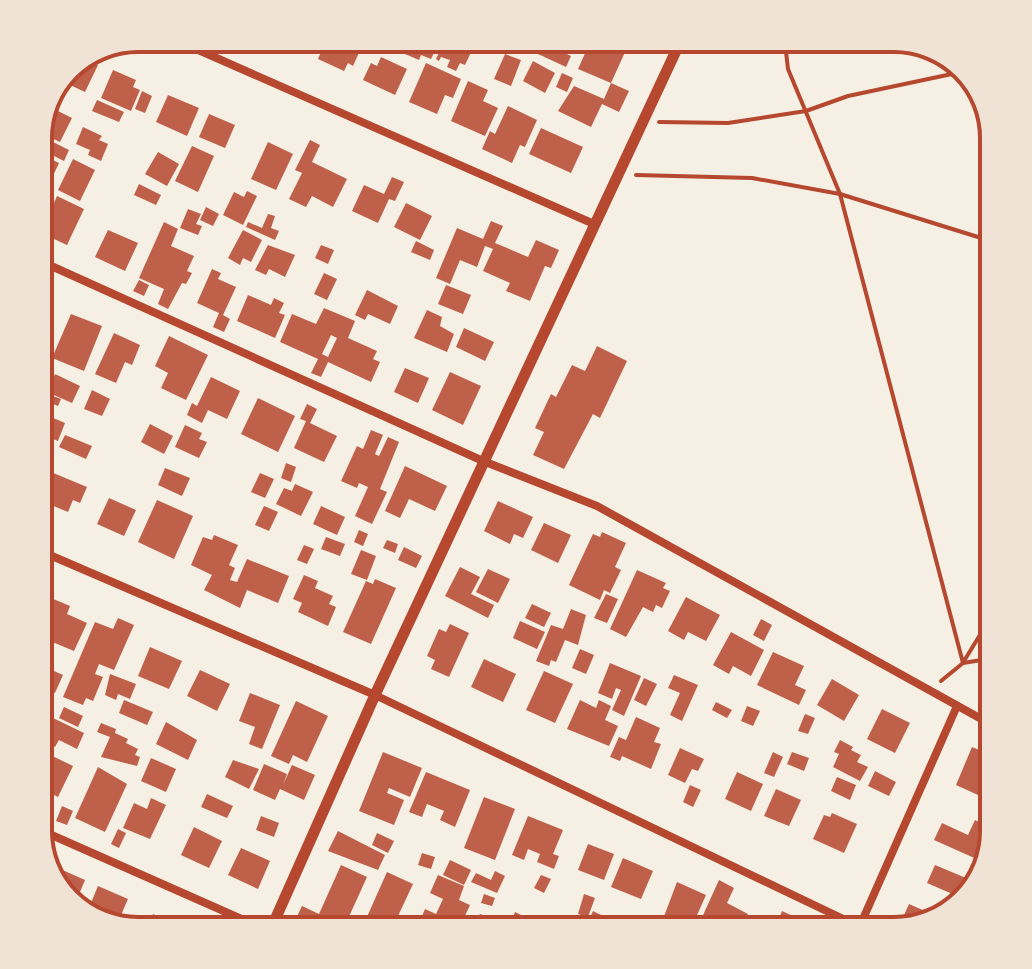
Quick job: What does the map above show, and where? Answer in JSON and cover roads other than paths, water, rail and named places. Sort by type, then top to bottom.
[{"type":"street","points":[[203,52],[594,224]]},
{"type":"street","points":[[276,917],[375,695],[675,52]]},
{"type":"street","points":[[52,266],[483,461],[597,506],[980,718]]},
{"type":"street","points":[[52,556],[375,695],[834,917]]},
{"type":"street","points":[[864,917],[957,706]]},
{"type":"street","points":[[52,835],[238,917]]}]
